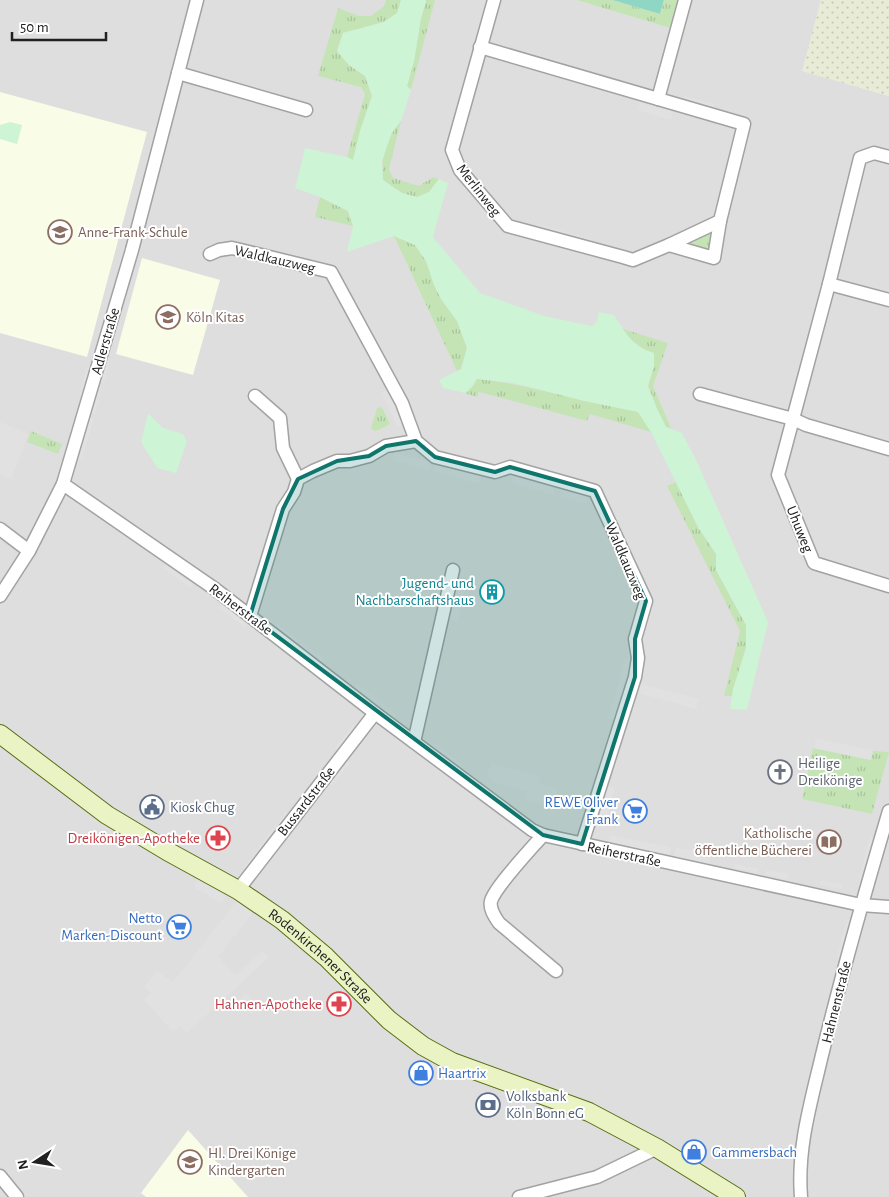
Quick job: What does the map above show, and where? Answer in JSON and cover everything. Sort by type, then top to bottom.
[{"type":"main road","name":"Rodenkirchener Straße","points":[[0,734],[107,815],[238,890],[282,920],[326,956],[389,1020],[423,1046],[452,1062],[589,1112],[657,1148],[736,1197]]},
{"type":"street","name":"Adlerstraße","points":[[0,596],[29,551],[62,484],[132,250],[197,0]]},
{"type":"street","name":"Merlinweg","points":[[494,0],[452,150],[460,170],[508,226],[633,260],[720,220]]},
{"type":"street","points":[[658,99],[685,0]]},
{"type":"street","points":[[480,47],[744,124],[720,220],[714,258],[669,245]]},
{"type":"street","points":[[178,73],[306,110]]},
{"type":"street","name":"Uhuweg","points":[[889,157],[874,153],[860,158],[829,284],[778,475],[814,563],[889,586]]},
{"type":"street","name":"Waldkauzweg","points":[[210,254],[232,248],[331,272],[402,403],[416,441],[435,457],[495,472],[510,467],[595,491],[646,601],[635,639],[638,658],[636,677],[582,844]]},
{"type":"street","points":[[829,284],[889,300]]},
{"type":"street","points":[[700,394],[793,419],[806,425],[889,449]]},
{"type":"street","points":[[250,616],[283,509],[294,492],[298,479],[284,448],[280,418],[255,396]]},
{"type":"street","points":[[298,479],[337,461],[350,461],[369,456],[386,446],[416,441]]},
{"type":"street","name":"Reiherstraße","points":[[62,484],[215,588],[375,713],[532,830],[543,835],[582,844],[861,905],[889,906]]},
{"type":"street","points":[[0,529],[29,551]]},
{"type":"street","points":[[414,742],[453,570]]},
{"type":"street","name":"Bussardstraße","points":[[238,890],[375,713]]},
{"type":"street","name":"Hahnenstraße","points":[[801,1197],[800,1161],[803,1137],[828,1029],[861,905],[889,811]]},
{"type":"street","points":[[543,835],[496,891],[490,903],[492,913],[498,923],[556,971]]},
{"type":"street","points":[[519,1197],[598,1177],[657,1148]]},
{"type":"street","points":[[0,1176],[17,1197]]},
{"type":"highlighted area","points":[[416,441],[435,457],[495,472],[510,467],[595,491],[646,601],[635,639],[635,677],[582,844],[543,835],[250,616],[283,509],[298,479],[337,461],[369,456],[386,446]]},
{"type":"shaded area","points":[[0,0],[576,0],[684,32],[692,0],[821,0],[803,71],[889,96],[889,1197],[0,1197]]},
{"type":"shaded area","points":[[821,0],[889,0],[889,96],[802,71]]},
{"type":"shaded area","points":[[526,51],[570,64],[569,67],[525,55]]},
{"type":"shaded area","name":"Anne-Frank-Schule","points":[[0,92],[147,132],[87,357],[0,333]]},
{"type":"shaded area","points":[[685,96],[714,104],[713,107],[684,99]]},
{"type":"shaded area","points":[[640,102],[673,111],[671,120],[638,110]]},
{"type":"shaded area","points":[[537,224],[591,239],[590,243],[536,228]]},
{"type":"shaded area","name":"Köln Kitas","points":[[142,258],[220,280],[193,375],[116,354]]},
{"type":"shaded area","points":[[107,357],[111,359],[104,383],[100,382]]},
{"type":"shaded area","points":[[87,367],[92,368],[84,396],[79,395]]},
{"type":"shaded area","points":[[98,386],[102,388],[95,414],[91,413]]},
{"type":"shaded area","points":[[390,389],[405,423],[397,427],[382,393]]},
{"type":"shaded area","points":[[90,417],[94,419],[82,458],[79,457]]},
{"type":"shaded area","points":[[0,422],[29,434],[11,479],[0,474]]},
{"type":"shaded area","points":[[394,453],[431,462],[430,470],[392,460]]},
{"type":"shaded area","points":[[435,462],[481,475],[480,484],[433,471]]},
{"type":"shaded area","points":[[511,474],[553,485],[555,495],[513,484]]},
{"type":"shaded area","points":[[559,486],[586,495],[587,504],[561,497]]},
{"type":"shaded area","points":[[165,565],[193,585],[191,588],[163,568]]},
{"type":"shaded area","points":[[457,588],[466,590],[457,622],[449,619]]},
{"type":"shaded area","points":[[222,604],[248,623],[245,627],[219,608]]},
{"type":"shaded area","points":[[268,618],[299,640],[297,643],[266,621]]},
{"type":"shaded area","points":[[302,642],[324,659],[322,662],[300,645]]},
{"type":"shaded area","points":[[625,659],[633,661],[617,721],[608,718]]},
{"type":"shaded area","points":[[357,684],[397,715],[395,717],[354,686]]},
{"type":"shaded area","points":[[641,684],[699,699],[696,709],[639,693]]},
{"type":"shaded area","points":[[353,725],[356,727],[338,750],[335,748]]},
{"type":"shaded area","points":[[816,738],[873,751],[871,760],[814,748]]},
{"type":"shaded area","points":[[434,742],[465,767],[463,770],[432,745]]},
{"type":"shaded area","points":[[347,761],[350,763],[333,785],[330,782]]},
{"type":"shaded area","points":[[491,763],[540,777],[539,784],[558,789],[554,808],[525,799],[527,791],[498,784],[487,776]]},
{"type":"shaded area","points":[[606,786],[615,789],[604,828],[595,825]]},
{"type":"shaded area","points":[[286,812],[289,814],[247,869],[244,867]]},
{"type":"shaded area","points":[[610,835],[671,847],[669,856],[608,844]]},
{"type":"shaded area","points":[[870,836],[874,837],[862,880],[859,879]]},
{"type":"shaded area","points":[[676,848],[711,854],[709,864],[674,857]]},
{"type":"shaded area","points":[[735,864],[759,869],[758,873],[734,868]]},
{"type":"shaded area","points":[[766,870],[788,874],[787,879],[765,875]]},
{"type":"shaded area","points":[[198,880],[226,896],[222,904],[194,887]]},
{"type":"shaded area","points":[[821,880],[843,884],[842,889],[820,885]]},
{"type":"shaded area","points":[[236,902],[253,912],[218,957],[235,975],[263,951],[269,957],[187,1033],[180,1026],[173,1032],[144,1000],[151,993],[144,987],[157,971],[173,982]]},
{"type":"shaded area","points":[[847,919],[851,920],[841,958],[837,957]]},
{"type":"shaded area","points":[[246,993],[259,1008],[252,1014],[239,999]]},
{"type":"shaded area","name":"Hl. Drei Könige Kindergarten","points":[[188,1130],[248,1197],[146,1197],[141,1193]]},
{"type":"green space","points":[[386,0],[401,0],[397,13],[384,22],[343,33],[337,51],[349,65],[365,76],[372,96],[360,131],[353,161],[347,157],[365,94],[361,87],[318,76],[338,8],[359,16],[371,16],[384,6]]},
{"type":"green space","points":[[401,0],[426,0],[426,2],[407,86],[411,90],[401,121],[392,132],[382,161],[383,180],[402,193],[417,197],[429,192],[439,179],[448,183],[433,237],[480,293],[544,316],[592,326],[597,321],[599,312],[614,315],[634,343],[654,353],[654,366],[648,386],[657,409],[666,427],[682,433],[697,462],[768,622],[747,710],[730,709],[733,689],[746,648],[746,625],[716,570],[716,554],[698,527],[651,432],[638,412],[513,383],[477,379],[465,393],[443,388],[439,380],[461,369],[467,348],[457,321],[441,299],[426,261],[415,245],[394,236],[347,252],[353,226],[348,211],[320,197],[295,188],[305,148],[353,160],[360,131],[372,96],[365,76],[349,65],[337,51],[343,33],[384,22],[397,13]]},
{"type":"green space","points":[[426,0],[435,0],[411,90],[407,86]]},
{"type":"green space","points":[[576,0],[612,0],[660,14],[664,0],[678,0],[670,28]]},
{"type":"green space","points":[[612,0],[664,0],[660,14]]},
{"type":"green space","points":[[401,121],[389,169],[393,178],[419,186],[433,177],[439,179],[429,192],[417,198],[402,193],[383,180],[384,156],[388,141]]},
{"type":"green space","points":[[10,122],[22,125],[17,144],[0,139],[0,125]]},
{"type":"green space","points":[[320,197],[348,211],[353,226],[315,217]]},
{"type":"green space","points":[[711,232],[708,249],[688,243]]},
{"type":"green space","points":[[394,236],[415,245],[426,261],[441,299],[457,321],[467,348],[461,369],[457,371]]},
{"type":"green space","points":[[623,329],[668,343],[653,386],[671,428],[666,427],[648,386],[654,366],[645,350],[626,336]]},
{"type":"green space","points":[[477,378],[638,411],[651,432],[590,414],[587,421],[479,392],[477,397],[465,393],[472,387]]},
{"type":"green space","points":[[377,408],[383,409],[390,424],[374,431],[371,428]]},
{"type":"green space","points":[[148,413],[163,428],[183,434],[187,442],[176,473],[157,468],[141,442]]},
{"type":"green space","points":[[31,431],[62,444],[58,454],[27,442]]},
{"type":"green space","points":[[676,482],[698,527],[716,554],[716,570],[746,625],[746,648],[732,696],[724,696],[740,631],[667,486]]},
{"type":"green space","points":[[813,748],[871,760],[873,751],[889,752],[872,814],[802,799]]},
{"type":"place","name":"Anne-Frank-Schule","points":[[60,232]]},
{"type":"place","name":"Köln Kitas","points":[[168,317]]},
{"type":"place","name":"Jugend- und Nachbarschaftshaus","points":[[492,592]]},
{"type":"place","name":"Heilige Dreikönige","points":[[780,772]]},
{"type":"place","name":"Kiosk Chug","points":[[152,807]]},
{"type":"place","name":"REWE Oliver Frank","points":[[635,811]]},
{"type":"place","name":"Dreikönigen-Apotheke","points":[[218,838]]},
{"type":"place","name":"Katholische öffentliche Bücherei","points":[[829,842]]},
{"type":"place","name":"Netto Marken-Discount","points":[[179,927]]},
{"type":"place","name":"Hahnen-Apotheke","points":[[339,1004]]},
{"type":"place","name":"Haartrix","points":[[421,1073]]},
{"type":"place","name":"Volksbank Köln Bonn eG","points":[[488,1105]]},
{"type":"place","name":"Gammersbach","points":[[694,1152]]},
{"type":"place","name":"Hl. Drei Könige Kindergarten","points":[[190,1162]]}]
